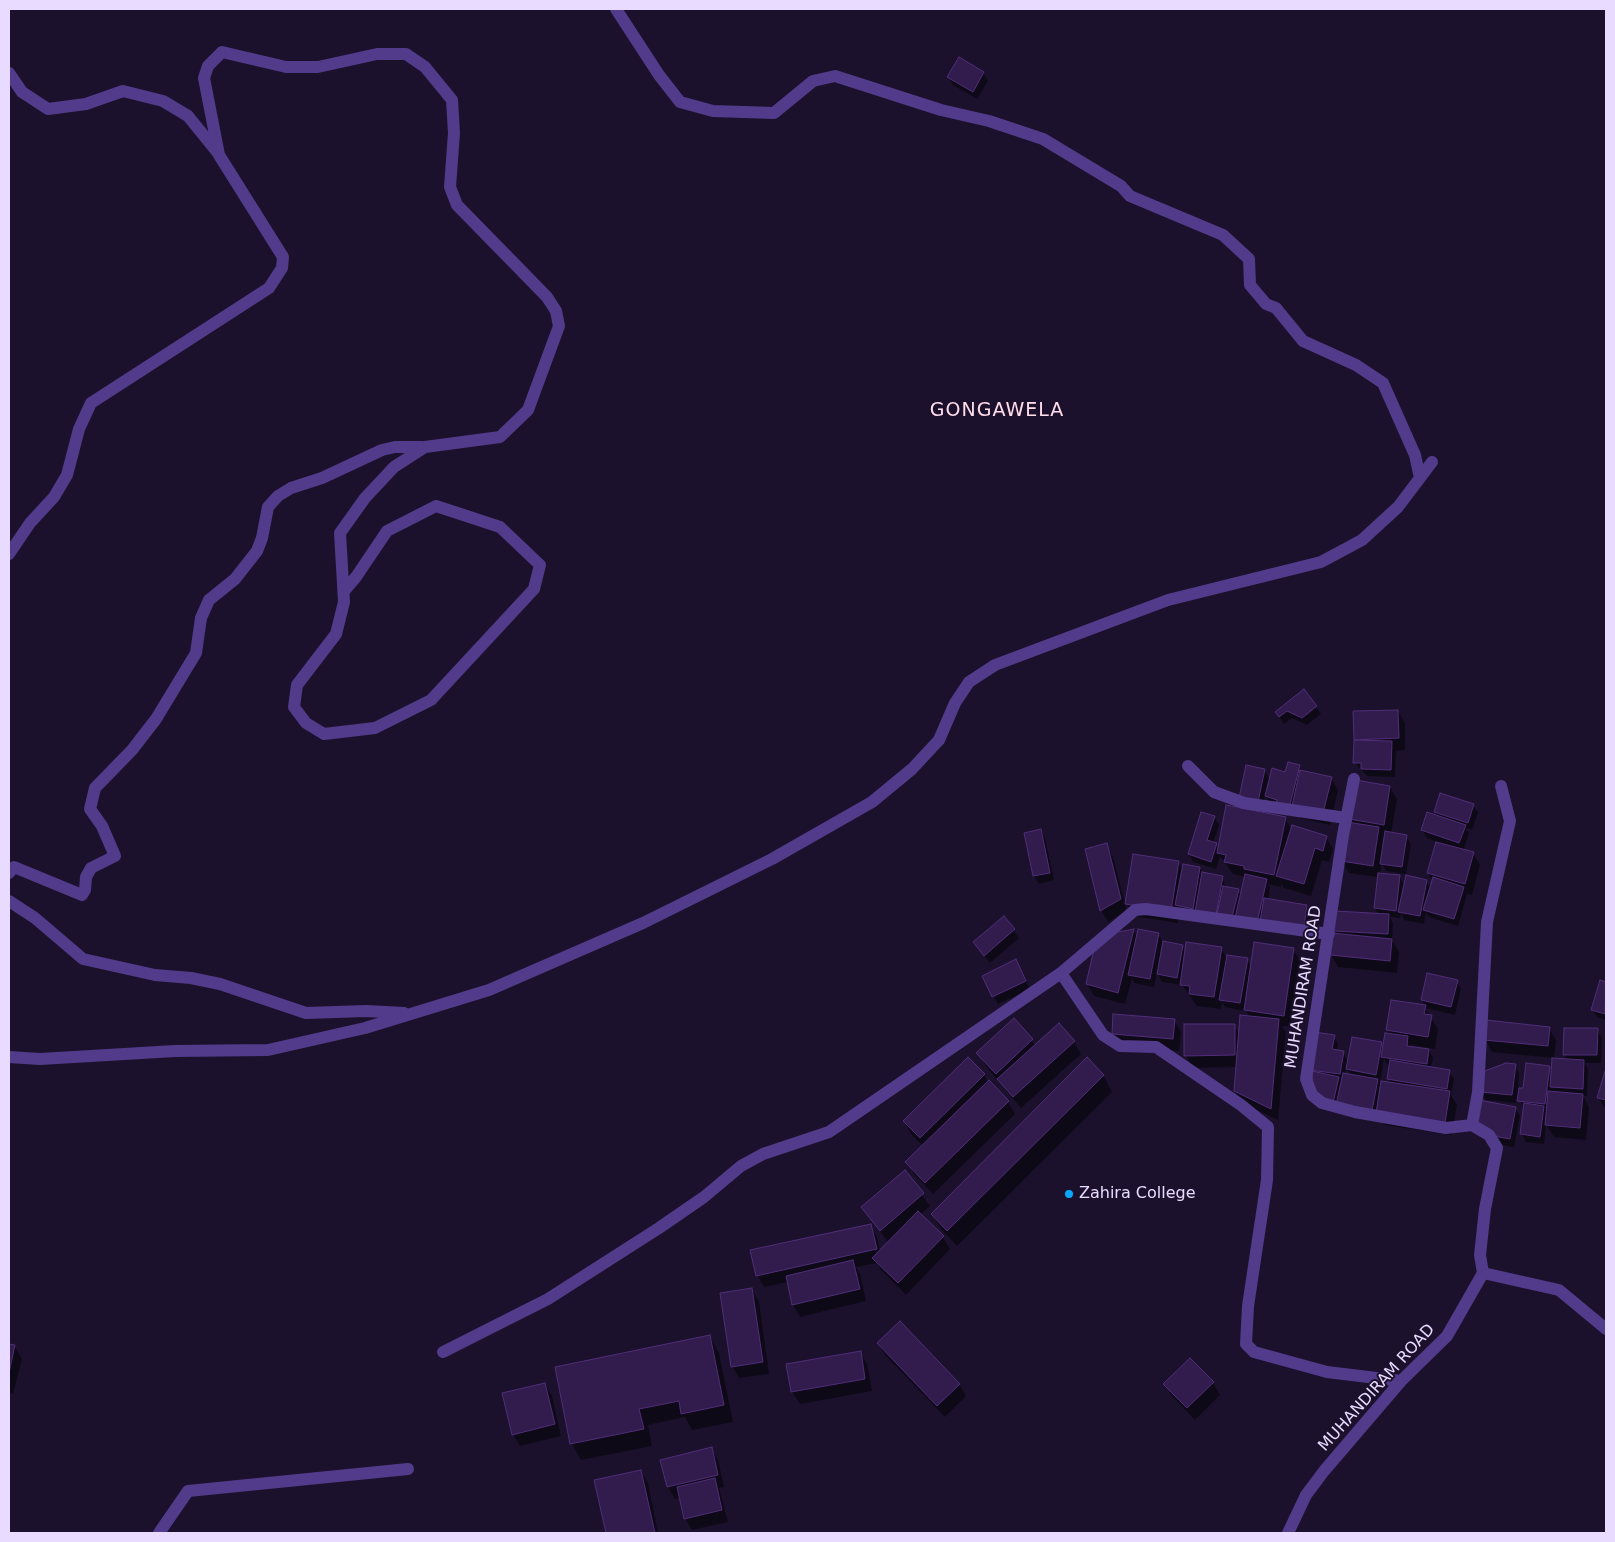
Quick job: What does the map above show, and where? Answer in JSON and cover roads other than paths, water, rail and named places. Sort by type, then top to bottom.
[{"type":"street","points":[[616,9],[659,75],[680,102],[713,111],[774,113],[813,81],[835,76],[941,110],[989,121],[1043,140],[1121,186],[1130,196],[1223,235],[1249,259],[1250,286],[1266,304],[1276,308],[1303,341],[1356,365],[1383,383],[1415,455],[1420,478]]},
{"type":"street","points":[[9,873],[14,867],[82,895],[85,890],[86,877],[92,868],[115,856],[102,826],[90,809],[95,788],[132,750],[156,719],[196,654],[201,618],[209,600],[235,579],[257,551],[262,538],[268,507],[278,496],[291,488],[322,478],[382,450],[395,447],[425,447],[500,437],[528,410],[559,326],[556,311],[547,297],[457,205],[450,187],[454,133],[452,100],[425,67],[406,54],[377,54],[318,68],[286,67],[222,52],[208,66],[204,78],[219,155]]},
{"type":"street","points":[[9,73],[22,92],[48,109],[86,104],[123,91],[163,101],[188,116],[219,155],[283,257],[282,268],[269,288],[91,403],[79,428],[67,475],[54,496],[30,523],[9,554]]},
{"type":"street","points":[[344,591],[356,577],[387,531],[436,506],[500,527],[540,565],[534,589],[431,700],[375,728],[324,734],[306,723],[294,707],[297,685],[336,634],[344,602],[340,533],[365,498],[394,467],[425,447]]},
{"type":"street","points":[[9,1057],[40,1059],[175,1051],[268,1050],[366,1028],[489,990],[643,923],[772,859],[872,802],[912,769],[939,740],[955,703],[969,682],[995,665],[1168,600],[1321,562],[1362,540],[1398,507],[1432,462]]},
{"type":"street","points":[[1188,766],[1214,792],[1244,803],[1346,818]]},
{"type":"street","name":"MUHANDIRAM ROAD","points":[[1354,779],[1346,818],[1306,1079],[1312,1095],[1322,1103],[1355,1112],[1446,1128],[1472,1125]]},
{"type":"street","points":[[1501,786],[1510,822],[1487,922],[1478,1092],[1472,1125],[1490,1135],[1496,1148],[1485,1209],[1480,1255],[1483,1273],[1559,1290],[1606,1329]]},
{"type":"street","points":[[9,901],[35,918],[83,959],[155,976],[191,978],[220,984],[306,1013],[366,1011],[411,1014]]},
{"type":"street","points":[[443,1352],[548,1299],[704,1197],[741,1166],[763,1154],[829,1132],[1061,973],[1135,910],[1146,909],[1329,934]]},
{"type":"street","points":[[1061,973],[1103,1035],[1120,1046],[1156,1047],[1241,1105],[1268,1127],[1266,1180],[1248,1306],[1246,1344],[1254,1352],[1327,1372],[1401,1381]]},
{"type":"street","name":"MUHANDIRAM ROAD","points":[[1288,1533],[1306,1495],[1324,1471],[1401,1381],[1447,1336],[1483,1273]]},
{"type":"street","points":[[159,1533],[188,1491],[408,1469]]},
{"type":"place","name":"Zahira College","points":[[1069,1194]]},
{"type":"district","name":"GONGAWELA","points":[[997,411]]}]
